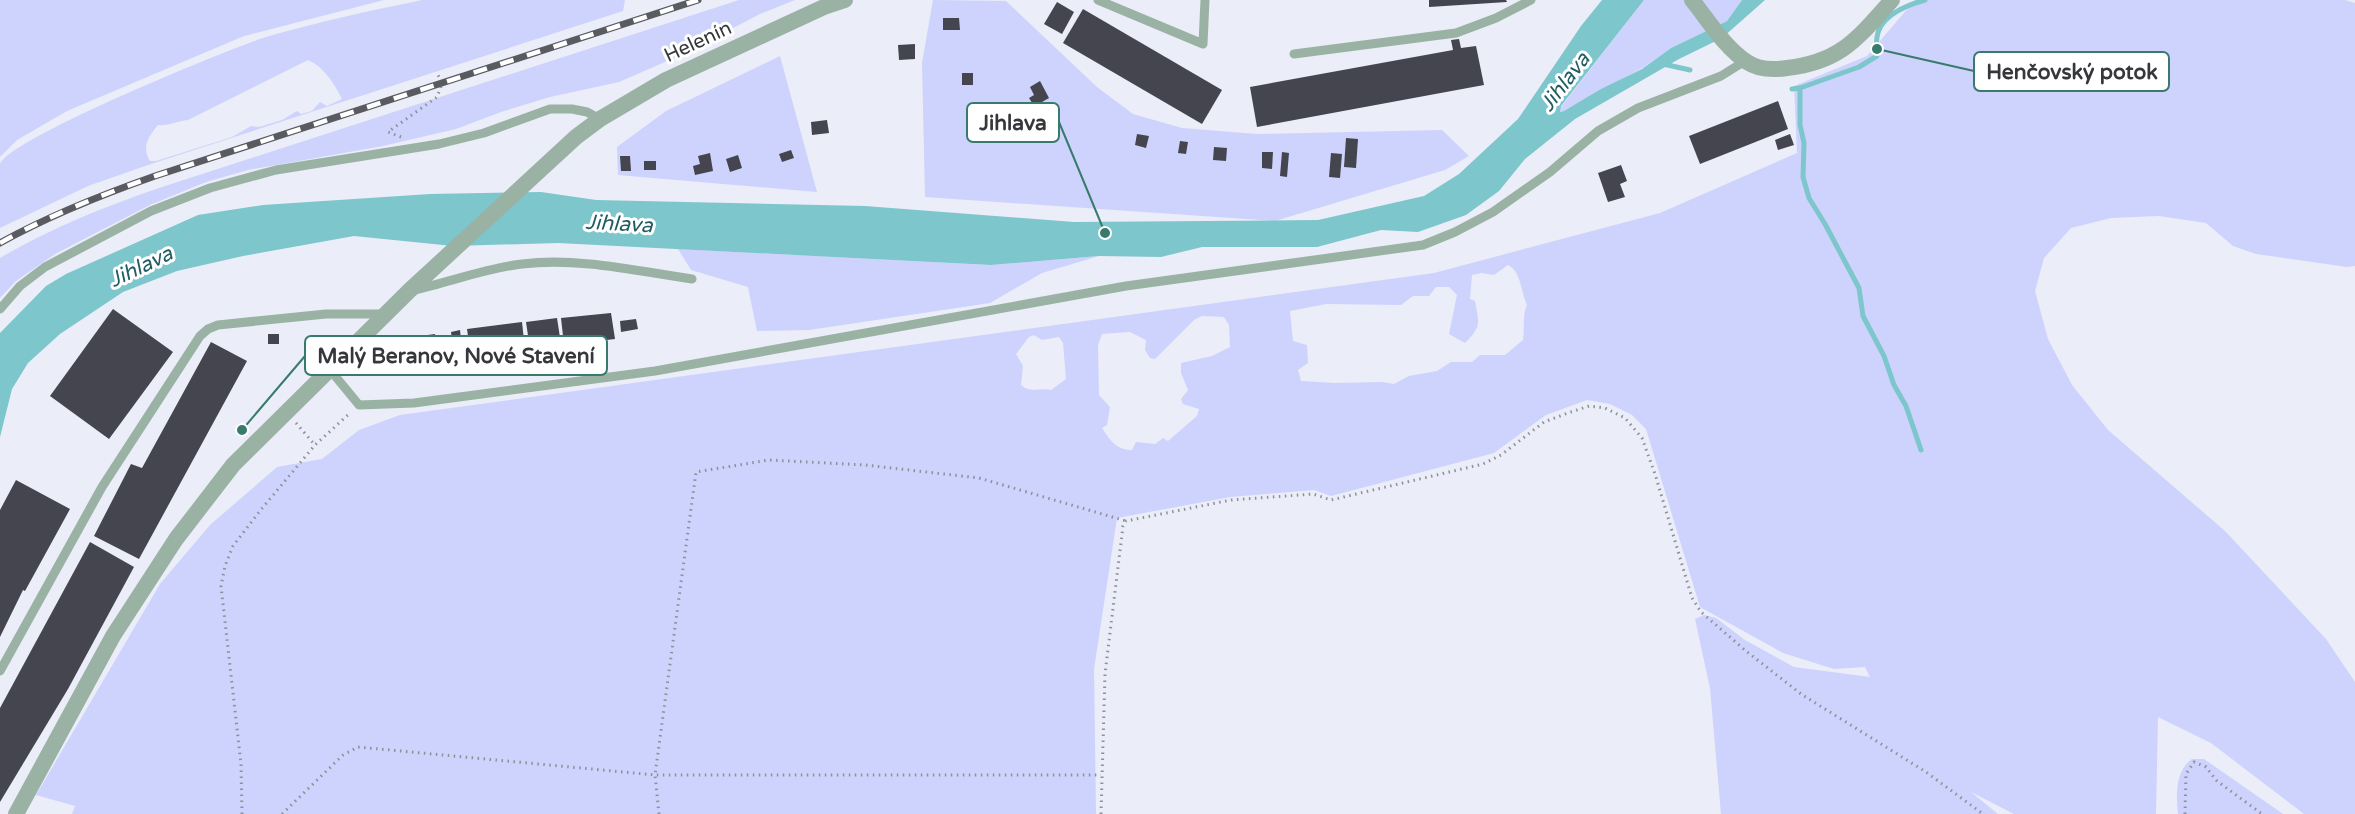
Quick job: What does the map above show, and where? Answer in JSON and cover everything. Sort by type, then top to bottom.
[{"type":"street","name":"Helenín","points":[[16,814],[113,636],[176,539],[233,465],[331,371],[410,290],[543,166],[600,119],[666,80],[824,7],[845,0]]},
{"type":"street","points":[[1692,0],[1745,61],[1766,69],[1806,66],[1827,59],[1858,38],[1892,0]]},
{"type":"lane","points":[[1098,0],[1203,44],[1205,0]]},
{"type":"lane","points":[[1294,54],[1456,33],[1496,18],[1532,0]]},
{"type":"lane","points":[[331,371],[359,405],[414,403],[655,371],[1126,286],[1423,245],[1455,232],[1493,212],[1551,172],[1598,131],[1670,94],[1721,76],[1745,61]]},
{"type":"lane","points":[[0,309],[20,286],[45,267],[152,211],[210,188],[276,170],[439,144],[484,133],[550,109],[572,108],[600,119]]},
{"type":"lane","points":[[410,290],[520,264],[544,262],[586,263],[692,279]]},
{"type":"lane","points":[[0,671],[102,487],[201,336],[208,329],[218,325],[275,318],[326,314],[386,314]]},
{"type":"path","points":[[405,139],[388,132],[437,97],[442,84],[438,75]]},
{"type":"path","points":[[242,814],[241,764],[221,586],[225,566],[234,546],[259,512],[315,445],[359,405]]},
{"type":"path","points":[[659,814],[655,776],[696,472],[769,460],[865,465],[956,475],[979,478],[1126,521],[1231,500],[1313,494],[1331,500],[1483,464],[1501,455],[1544,422],[1589,406],[1605,408],[1625,418],[1642,438],[1692,598],[1701,612],[1801,694],[1926,772],[1983,814]]},
{"type":"path","points":[[301,429],[315,445]]},
{"type":"path","points":[[1101,814],[1105,674],[1123,526],[1126,521]]},
{"type":"path","points":[[282,814],[344,755],[358,747],[655,776],[1101,775]]},
{"type":"path","points":[[2185,814],[2186,774],[2194,762],[2205,767],[2217,781],[2262,814]]},
{"type":"shaded area","points":[[0,0],[384,0],[244,36],[67,111],[17,140],[0,157]]},
{"type":"shaded area","points":[[422,0],[625,0],[623,11],[151,164],[88,186],[0,228],[0,164],[12,152],[40,135],[169,75],[266,37]],"holes":[[[308,60],[328,76],[342,99],[327,106],[320,102],[312,111],[301,114],[297,111],[282,120],[259,127],[251,126],[232,137],[150,161],[146,146],[158,125],[188,120]]]},
{"type":"shaded area","points":[[739,0],[795,0],[760,14],[681,55],[619,82],[550,97],[456,129],[383,146],[248,170],[206,182],[150,205],[55,254],[16,281],[0,298],[0,258],[39,237],[98,211],[159,188]]},
{"type":"shaded area","points":[[933,0],[1006,1],[1097,87],[1133,114],[1182,128],[1257,134],[1442,130],[1469,156],[1445,170],[1275,221],[925,197],[922,63]]},
{"type":"shaded area","points":[[1644,0],[1742,0],[1727,21],[1671,48],[1644,67],[1560,112],[1561,107]]},
{"type":"shaded area","points":[[1915,0],[2345,0],[2355,3],[2355,266],[2347,267],[2256,254],[2233,246],[2206,223],[2159,216],[2111,218],[2071,228],[2044,258],[2035,291],[2048,339],[2072,385],[2108,430],[2225,531],[2326,639],[2355,682],[2355,814],[2304,814],[2211,743],[2158,717],[2156,814],[2014,814],[1971,792],[1998,814],[1721,814],[1710,688],[1695,619],[1704,615],[1716,618],[1745,640],[1794,667],[1870,677],[1865,667],[1834,669],[1783,653],[1700,607],[1646,429],[1632,415],[1610,404],[1587,400],[1546,415],[1494,453],[1331,496],[1314,490],[1230,497],[1117,518],[1094,669],[1096,814],[72,814],[75,806],[36,795],[160,584],[210,525],[277,467],[322,459],[359,430],[400,415],[1434,273],[1660,213],[1797,153],[1794,86],[1867,56]],"holes":[[[1508,265],[1516,272],[1527,305],[1523,340],[1505,355],[1480,355],[1472,362],[1451,362],[1437,371],[1409,376],[1394,384],[1301,381],[1298,370],[1308,363],[1307,345],[1293,341],[1290,311],[1326,304],[1401,305],[1413,296],[1429,296],[1436,287],[1449,287],[1457,295],[1449,334],[1465,343],[1478,324],[1475,301],[1470,299],[1472,275],[1481,273],[1494,275]],[[1202,316],[1224,317],[1229,325],[1230,347],[1212,356],[1181,363],[1181,373],[1188,390],[1181,399],[1183,404],[1199,409],[1197,416],[1168,441],[1163,438],[1155,444],[1136,442],[1132,450],[1118,446],[1102,428],[1107,425],[1110,407],[1099,395],[1098,345],[1102,334],[1130,332],[1146,340],[1145,350],[1150,358],[1155,359],[1194,320]],[[1034,335],[1042,340],[1059,337],[1063,343],[1066,379],[1051,390],[1032,390],[1021,385],[1023,366],[1016,354],[1029,337]]]},
{"type":"shaded area","points":[[780,56],[817,192],[618,175],[617,147],[666,111]]},
{"type":"shaded area","points":[[678,249],[991,265],[1099,256],[1042,273],[990,303],[809,330],[757,331],[748,287],[691,270]]},
{"type":"shaded area","points":[[2192,759],[2204,759],[2283,814],[2178,814],[2178,784],[2182,770]]},
{"type":"water","points":[[1602,0],[1644,0],[1561,106],[1560,112],[1642,69],[1671,48],[1727,21],[1742,0],[1765,0],[1722,38],[1679,59],[1575,119],[1525,159],[1499,191],[1466,215],[1418,232],[1381,230],[1317,247],[1202,247],[1161,257],[1099,256],[991,265],[558,243],[453,246],[354,236],[243,256],[177,271],[123,292],[60,334],[28,363],[12,389],[0,437],[0,333],[46,286],[66,274],[198,215],[263,205],[430,194],[541,192],[596,200],[865,206],[1074,222],[1318,220],[1424,196],[1459,174],[1518,119],[1581,26]]},
{"type":"building","points":[[1429,0],[1506,0],[1507,2],[1429,7]]},
{"type":"building","points":[[1057,2],[1074,12],[1062,34],[1044,24]]},
{"type":"building","points":[[1083,9],[1222,90],[1202,124],[1063,43]]},
{"type":"building","points":[[943,18],[959,18],[960,30],[943,30]]},
{"type":"building","points":[[1459,39],[1461,48],[1476,46],[1484,85],[1257,127],[1250,87],[1453,50],[1451,40]]},
{"type":"building","points":[[915,44],[915,59],[899,60],[898,45]]},
{"type":"building","points":[[962,73],[973,73],[973,85],[962,85]]},
{"type":"building","points":[[1040,81],[1049,98],[1035,106],[1047,107],[1046,119],[1022,117],[1024,105],[1034,106],[1029,98],[1034,95],[1030,87]]},
{"type":"building","points":[[1778,101],[1788,129],[1700,164],[1689,136]]},
{"type":"building","points":[[827,120],[829,133],[812,135],[811,122]]},
{"type":"building","points":[[1137,134],[1149,136],[1146,148],[1135,145]]},
{"type":"building","points":[[1790,134],[1794,145],[1778,150],[1775,140]]},
{"type":"building","points":[[1346,138],[1358,139],[1356,168],[1344,167]]},
{"type":"building","points":[[1180,141],[1188,142],[1186,154],[1178,153]]},
{"type":"building","points":[[1214,147],[1227,148],[1226,161],[1213,160]]},
{"type":"building","points":[[791,150],[794,158],[782,162],[779,154]]},
{"type":"building","points":[[1262,152],[1273,152],[1272,169],[1262,168]]},
{"type":"building","points":[[1282,152],[1289,153],[1287,177],[1280,176]]},
{"type":"building","points":[[710,153],[713,171],[695,175],[693,166],[700,164],[698,156]]},
{"type":"building","points":[[1331,153],[1342,154],[1340,178],[1329,177]]},
{"type":"building","points":[[738,155],[742,168],[730,172],[726,159]]},
{"type":"building","points":[[620,156],[630,156],[631,171],[621,171]]},
{"type":"building","points":[[644,161],[656,161],[656,170],[644,170]]},
{"type":"building","points":[[1621,165],[1627,181],[1620,184],[1625,197],[1608,202],[1598,173]]},
{"type":"building","points":[[113,309],[173,352],[109,439],[50,396]]},
{"type":"building","points":[[611,313],[615,339],[564,345],[561,318]]},
{"type":"building","points":[[557,318],[561,344],[530,349],[526,322]]},
{"type":"building","points":[[636,319],[638,329],[621,332],[620,321]]},
{"type":"building","points":[[522,322],[525,350],[471,357],[467,329]]},
{"type":"building","points":[[460,330],[463,358],[454,359],[451,332]]},
{"type":"building","points":[[268,334],[279,334],[279,344],[268,344]]},
{"type":"building","points":[[435,334],[439,361],[387,368],[383,341]]},
{"type":"building","points":[[211,342],[247,361],[139,559],[94,536],[131,464],[142,468]]},
{"type":"building","points":[[16,480],[70,509],[25,591],[23,590],[0,637],[0,510]]},
{"type":"building","points":[[90,542],[134,567],[68,689],[0,802],[0,708]]},
{"type":"waterway","points":[[1792,89],[1859,67],[1877,56],[1877,37],[1883,23],[1895,12],[1925,0]]},
{"type":"waterway","points":[[1663,64],[1690,70]]},
{"type":"waterway","points":[[1800,88],[1800,125],[1804,143],[1803,177],[1809,198],[1859,288],[1863,316],[1906,406],[1921,450]]},
{"type":"railway","points":[[0,243],[76,206],[155,176],[698,0]]},
{"type":"place","name":"Henčovský potok","points":[[1877,49]]},
{"type":"place","name":"Jihlava","points":[[1105,233]]},
{"type":"place","name":"Malý Beranov, Nové Stavení","points":[[242,430]]}]
